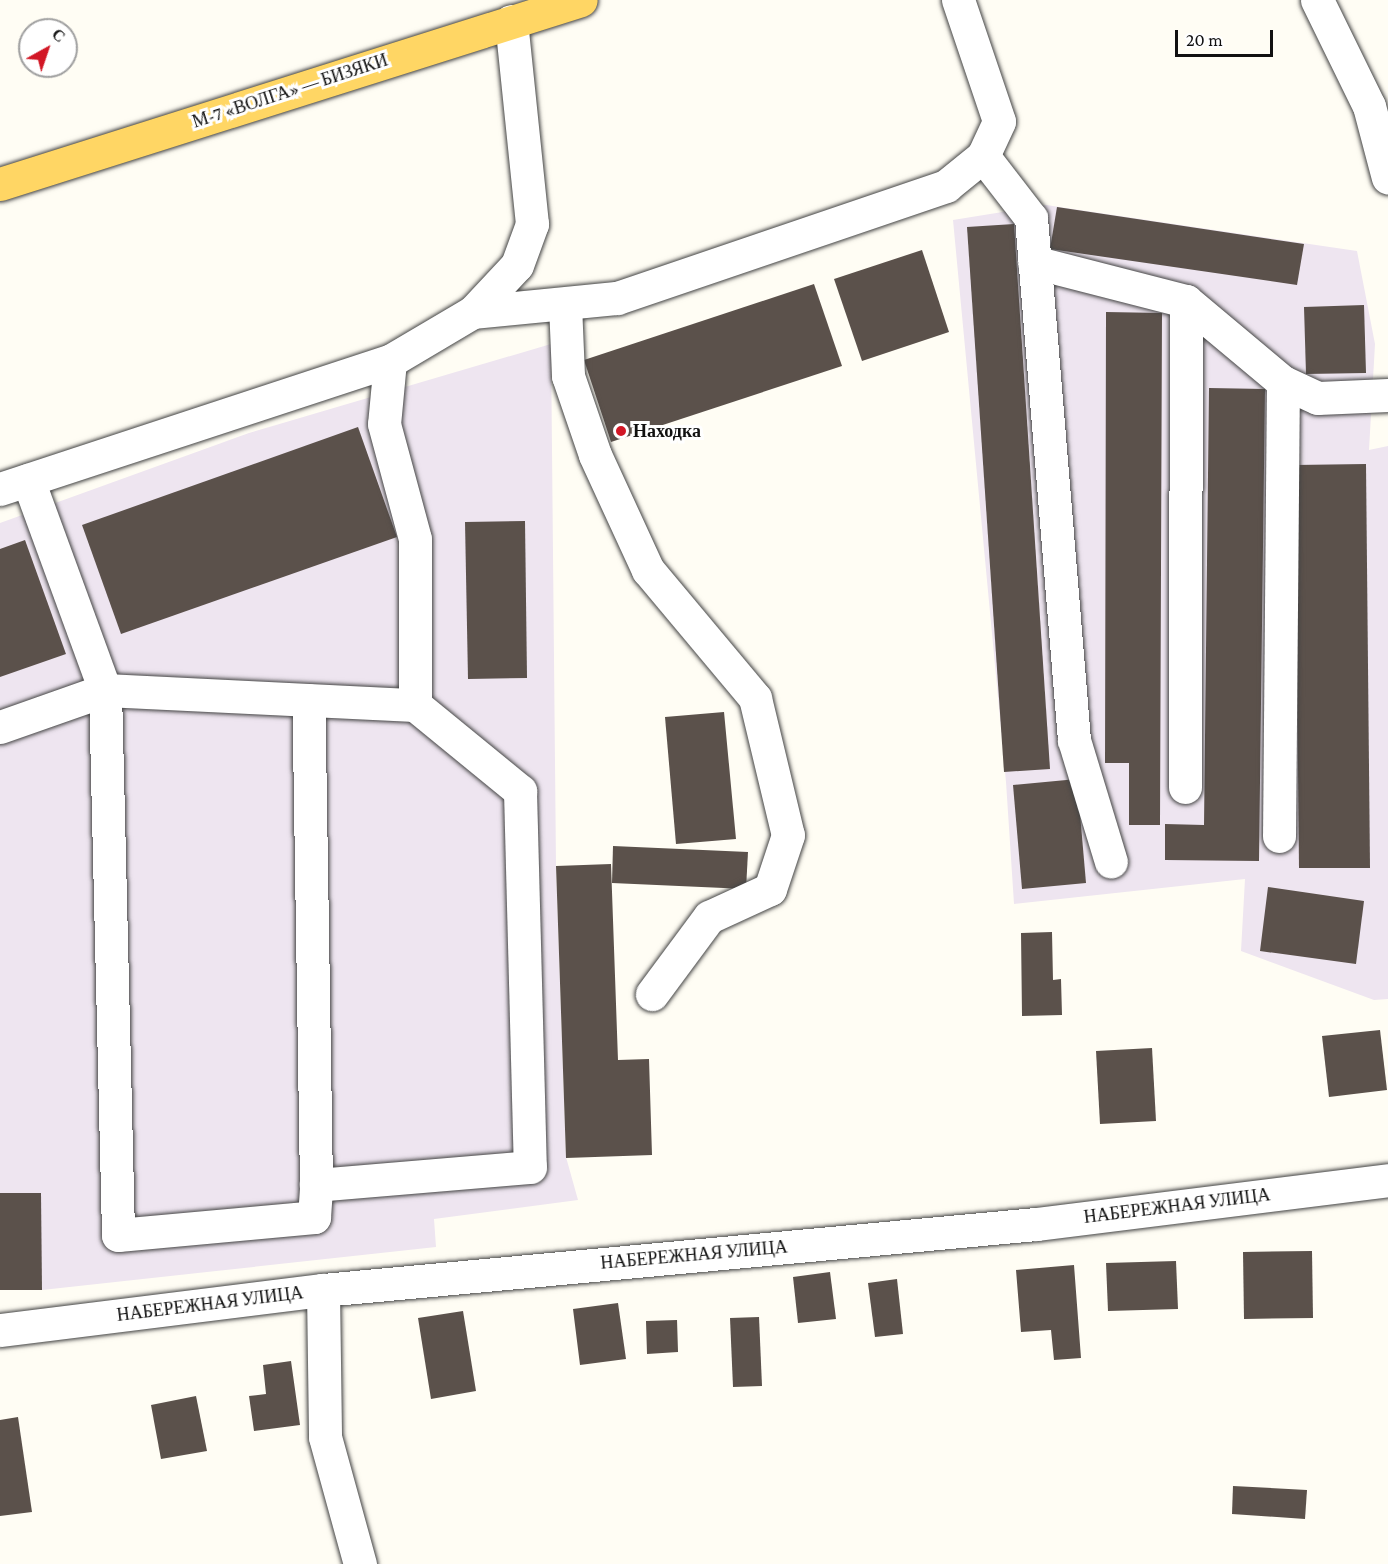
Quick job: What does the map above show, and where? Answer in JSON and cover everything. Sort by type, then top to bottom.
[{"type":"main road","name":"М-7 «ВОЛГА» — БИЗЯКИ","points":[[0,184],[580,0]]},
{"type":"street","points":[[473,312],[617,298],[946,186],[983,156],[999,121],[958,0]]},
{"type":"street","points":[[1317,0],[1369,106],[1388,178]]},
{"type":"street","points":[[308,700],[316,1185],[314,1217],[118,1235],[105,690],[14,485],[390,361],[473,312],[517,265],[532,224],[511,21]]},
{"type":"street","points":[[983,156],[1031,218],[1074,740],[1112,862]]},
{"type":"street","points":[[1034,262],[1186,301],[1283,382],[1318,398],[1388,395]]},
{"type":"street","points":[[1185,786],[1186,301]]},
{"type":"street","points":[[565,303],[568,376],[596,455],[648,570],[755,698],[788,835],[770,890],[709,917],[652,994]]},
{"type":"street","points":[[390,361],[384,424],[415,539],[415,705]]},
{"type":"street","points":[[1278,836],[1283,382]]},
{"type":"street","points":[[0,727],[105,690],[415,705],[520,791],[530,1167],[316,1185]]},
{"type":"street","name":"НАБЕРЕЖНАЯ УЛИЦА","points":[[0,1330],[322,1290],[1036,1224],[1388,1180]]},
{"type":"street","points":[[322,1290],[325,1437],[360,1564]]},
{"type":"shaded area","points":[[1046,205],[1357,251],[1375,344],[1369,450],[1388,446],[1388,999],[1374,1000],[1241,951],[1245,879],[1014,904],[1006,782],[953,220]]},
{"type":"shaded area","points":[[551,344],[556,866],[566,1157],[578,1200],[434,1219],[436,1247],[42,1290],[0,1290],[0,523],[249,433]]},
{"type":"building","points":[[1057,207],[1304,244],[1297,285],[1050,249]]},
{"type":"building","points":[[1014,224],[1050,769],[1004,772],[967,227]]},
{"type":"building","points":[[922,250],[949,332],[862,361],[834,279]]},
{"type":"building","points":[[814,284],[842,366],[611,442],[584,360]]},
{"type":"building","points":[[1364,305],[1366,373],[1306,374],[1304,307]]},
{"type":"building","points":[[1106,312],[1162,313],[1160,825],[1129,825],[1129,763],[1105,763]]},
{"type":"building","points":[[1209,388],[1265,389],[1259,861],[1165,860],[1165,824],[1204,825]]},
{"type":"building","points":[[358,427],[397,537],[121,634],[82,525]]},
{"type":"building","points":[[1366,464],[1370,868],[1299,868],[1295,465]]},
{"type":"building","points":[[525,521],[527,678],[468,679],[465,522]]},
{"type":"building","points":[[25,540],[66,654],[0,677],[0,549]]},
{"type":"building","points":[[724,712],[736,839],[676,844],[665,717]]},
{"type":"building","points":[[1077,779],[1086,883],[1022,889],[1013,785]]},
{"type":"building","points":[[613,846],[748,852],[746,889],[612,883]]},
{"type":"building","points":[[611,864],[618,1060],[649,1059],[652,1155],[566,1158],[556,866]]},
{"type":"building","points":[[1268,887],[1364,901],[1356,964],[1260,951]]},
{"type":"building","points":[[1052,932],[1053,980],[1061,979],[1062,1015],[1022,1016],[1021,933]]},
{"type":"building","points":[[1380,1030],[1387,1090],[1329,1097],[1322,1036]]},
{"type":"building","points":[[1152,1048],[1156,1121],[1100,1124],[1096,1051]]},
{"type":"building","points":[[0,1193],[41,1193],[42,1290],[0,1290]]},
{"type":"building","points":[[1312,1251],[1313,1318],[1244,1319],[1243,1252]]},
{"type":"building","points":[[1176,1261],[1178,1309],[1108,1311],[1106,1263]]},
{"type":"building","points":[[1074,1265],[1081,1358],[1054,1360],[1051,1330],[1021,1332],[1016,1270]]},
{"type":"building","points":[[830,1272],[836,1319],[798,1323],[793,1277]]},
{"type":"building","points":[[897,1279],[903,1334],[875,1337],[868,1283]]},
{"type":"building","points":[[618,1303],[626,1359],[580,1365],[573,1309]]},
{"type":"building","points":[[463,1311],[476,1391],[431,1399],[418,1318]]},
{"type":"building","points":[[759,1317],[762,1386],[733,1387],[730,1318]]},
{"type":"building","points":[[677,1320],[678,1352],[647,1354],[646,1321]]},
{"type":"building","points":[[291,1361],[300,1425],[254,1431],[249,1396],[266,1394],[263,1365]]},
{"type":"building","points":[[196,1396],[207,1451],[161,1459],[151,1405]]},
{"type":"building","points":[[18,1417],[32,1512],[0,1516],[0,1420]]},
{"type":"building","points":[[1233,1486],[1307,1490],[1305,1519],[1232,1514]]},
{"type":"place","name":"Находка","points":[[621,431]]}]
